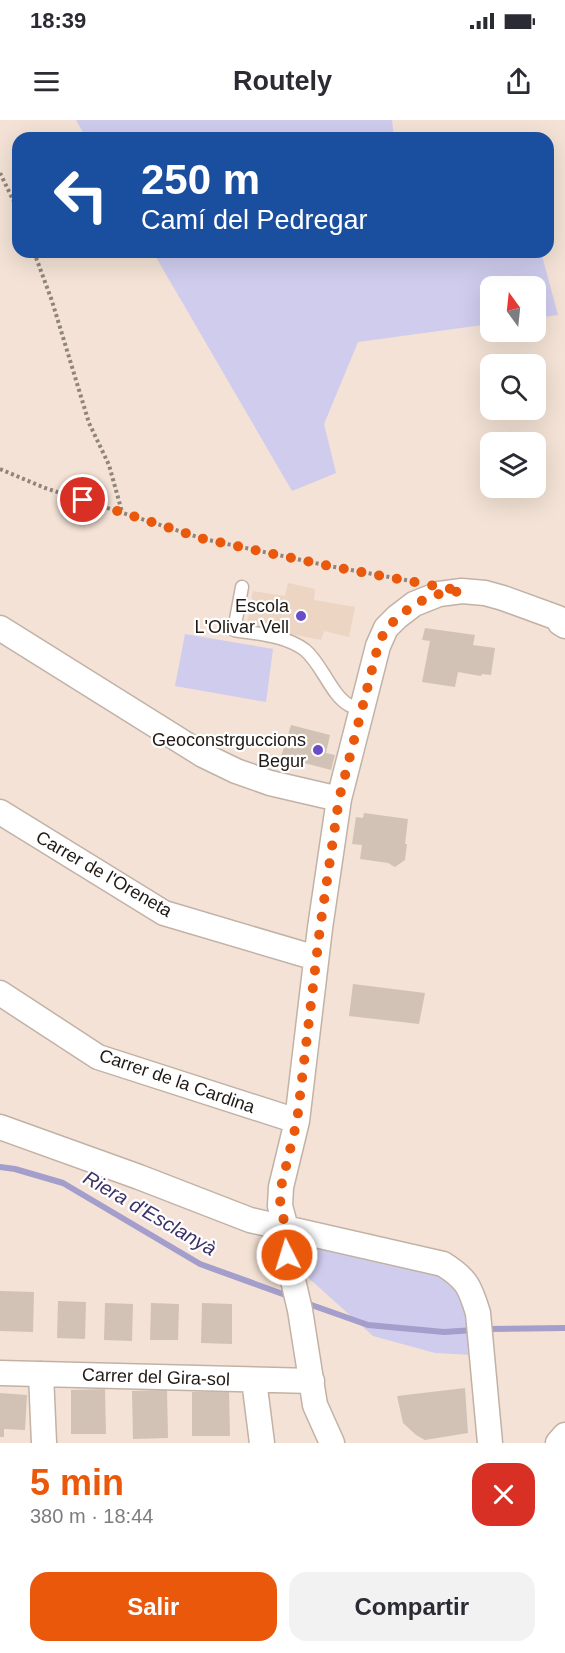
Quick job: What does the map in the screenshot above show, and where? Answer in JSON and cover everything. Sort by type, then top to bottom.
[{"type":"street","points":[[332,1443],[315,1405],[300,1310],[287,1255],[286,1228],[280,1206],[281,1187],[297,1121],[316,958],[339,799],[378,646],[386,628],[414,604],[439,594],[462,591],[503,598],[563,619]]},
{"type":"street","points":[[0,628],[203,755],[236,771],[270,783],[339,799]]},
{"type":"street","name":"Carrer de l'Oreneta","points":[[0,812],[164,913],[316,958]]},
{"type":"street","name":"Carrer de la Cardina","points":[[0,993],[98,1057],[297,1121]]},
{"type":"street","points":[[0,1127],[250,1220],[443,1264],[465,1281],[473,1295],[481,1342],[490,1443]]},
{"type":"street","name":"Carrer del Gira-sol","points":[[0,1373],[312,1381]]},
{"type":"street","points":[[40,1374],[44,1443]]},
{"type":"street","points":[[254,1380],[262,1443]]},
{"type":"street","points":[[558,1443],[565,1435]]},
{"type":"lane","points":[[242,587],[234,630],[280,638],[305,650],[315,659],[340,698],[348,705],[362,709]]},
{"type":"path","points":[[0,173],[12,198]]},
{"type":"path","points":[[36,258],[52,301],[89,423],[109,465],[122,513]]},
{"type":"path","points":[[0,469],[45,488],[204,539],[417,582]]},
{"type":"shaded area","points":[[76,120],[392,120],[393,132],[83,132]]},
{"type":"shaded area","points":[[156,258],[543,258],[558,315],[546,317],[546,276],[480,276],[480,325],[358,342],[324,424],[336,473],[292,491]]},
{"type":"shaded area","name":"Escola L'Olivar Vell","points":[[288,583],[315,589],[314,600],[355,607],[349,637],[324,631],[321,640],[247,625],[253,591],[285,596]]},
{"type":"shaded area","points":[[185,634],[273,649],[266,702],[175,686]]},
{"type":"shaded area","points":[[307,1246],[427,1270],[454,1285],[466,1297],[473,1355],[435,1353],[373,1336],[302,1272],[303,1249]]},
{"type":"building","points":[[425,628],[475,635],[473,645],[495,648],[491,675],[482,674],[481,676],[458,672],[455,687],[422,682],[430,641],[422,640]]},
{"type":"building","points":[[291,725],[330,735],[326,753],[335,755],[331,770],[281,757]]},
{"type":"building","points":[[364,813],[408,819],[405,860],[395,867],[388,863],[360,859],[362,845],[352,844],[356,817],[363,818]]},
{"type":"building","points":[[353,984],[425,993],[419,1024],[349,1016]]},
{"type":"building","points":[[0,1291],[34,1292],[33,1332],[0,1331]]},
{"type":"building","points":[[58,1301],[86,1302],[85,1339],[57,1338]]},
{"type":"building","points":[[105,1303],[133,1304],[132,1341],[104,1340]]},
{"type":"building","points":[[151,1303],[179,1304],[178,1340],[150,1340]]},
{"type":"building","points":[[202,1303],[232,1304],[232,1344],[201,1343]]},
{"type":"building","points":[[465,1388],[468,1433],[425,1440],[403,1423],[397,1396]]},
{"type":"building","points":[[105,1389],[106,1434],[71,1434],[71,1390]]},
{"type":"building","points":[[167,1390],[168,1438],[133,1439],[132,1391]]},
{"type":"building","points":[[229,1391],[230,1436],[192,1436],[192,1392]]},
{"type":"building","points":[[0,1393],[27,1395],[25,1430],[4,1429],[4,1437],[0,1437]]},
{"type":"waterway","name":"Riera d'Esclanyà","points":[[0,1167],[63,1183],[200,1264],[291,1297]]},
{"type":"waterway","name":"Riera d'Esclanyà","points":[[303,1302],[368,1325],[444,1332],[474,1330]]},
{"type":"waterway","name":"Riera d'Esclanyà","points":[[485,1329],[565,1328]]},
{"type":"place","name":"Escola L'Olivar Vell","points":[[301,616]]},
{"type":"place","name":"Geoconstrguccions Begur","points":[[318,750]]},
{"type":"route","points":[[83,500],[204,539],[462,591],[439,594],[414,604],[386,628],[378,646],[339,799],[320,928],[297,1121],[281,1187],[280,1206],[286,1228],[287,1255]]}]
